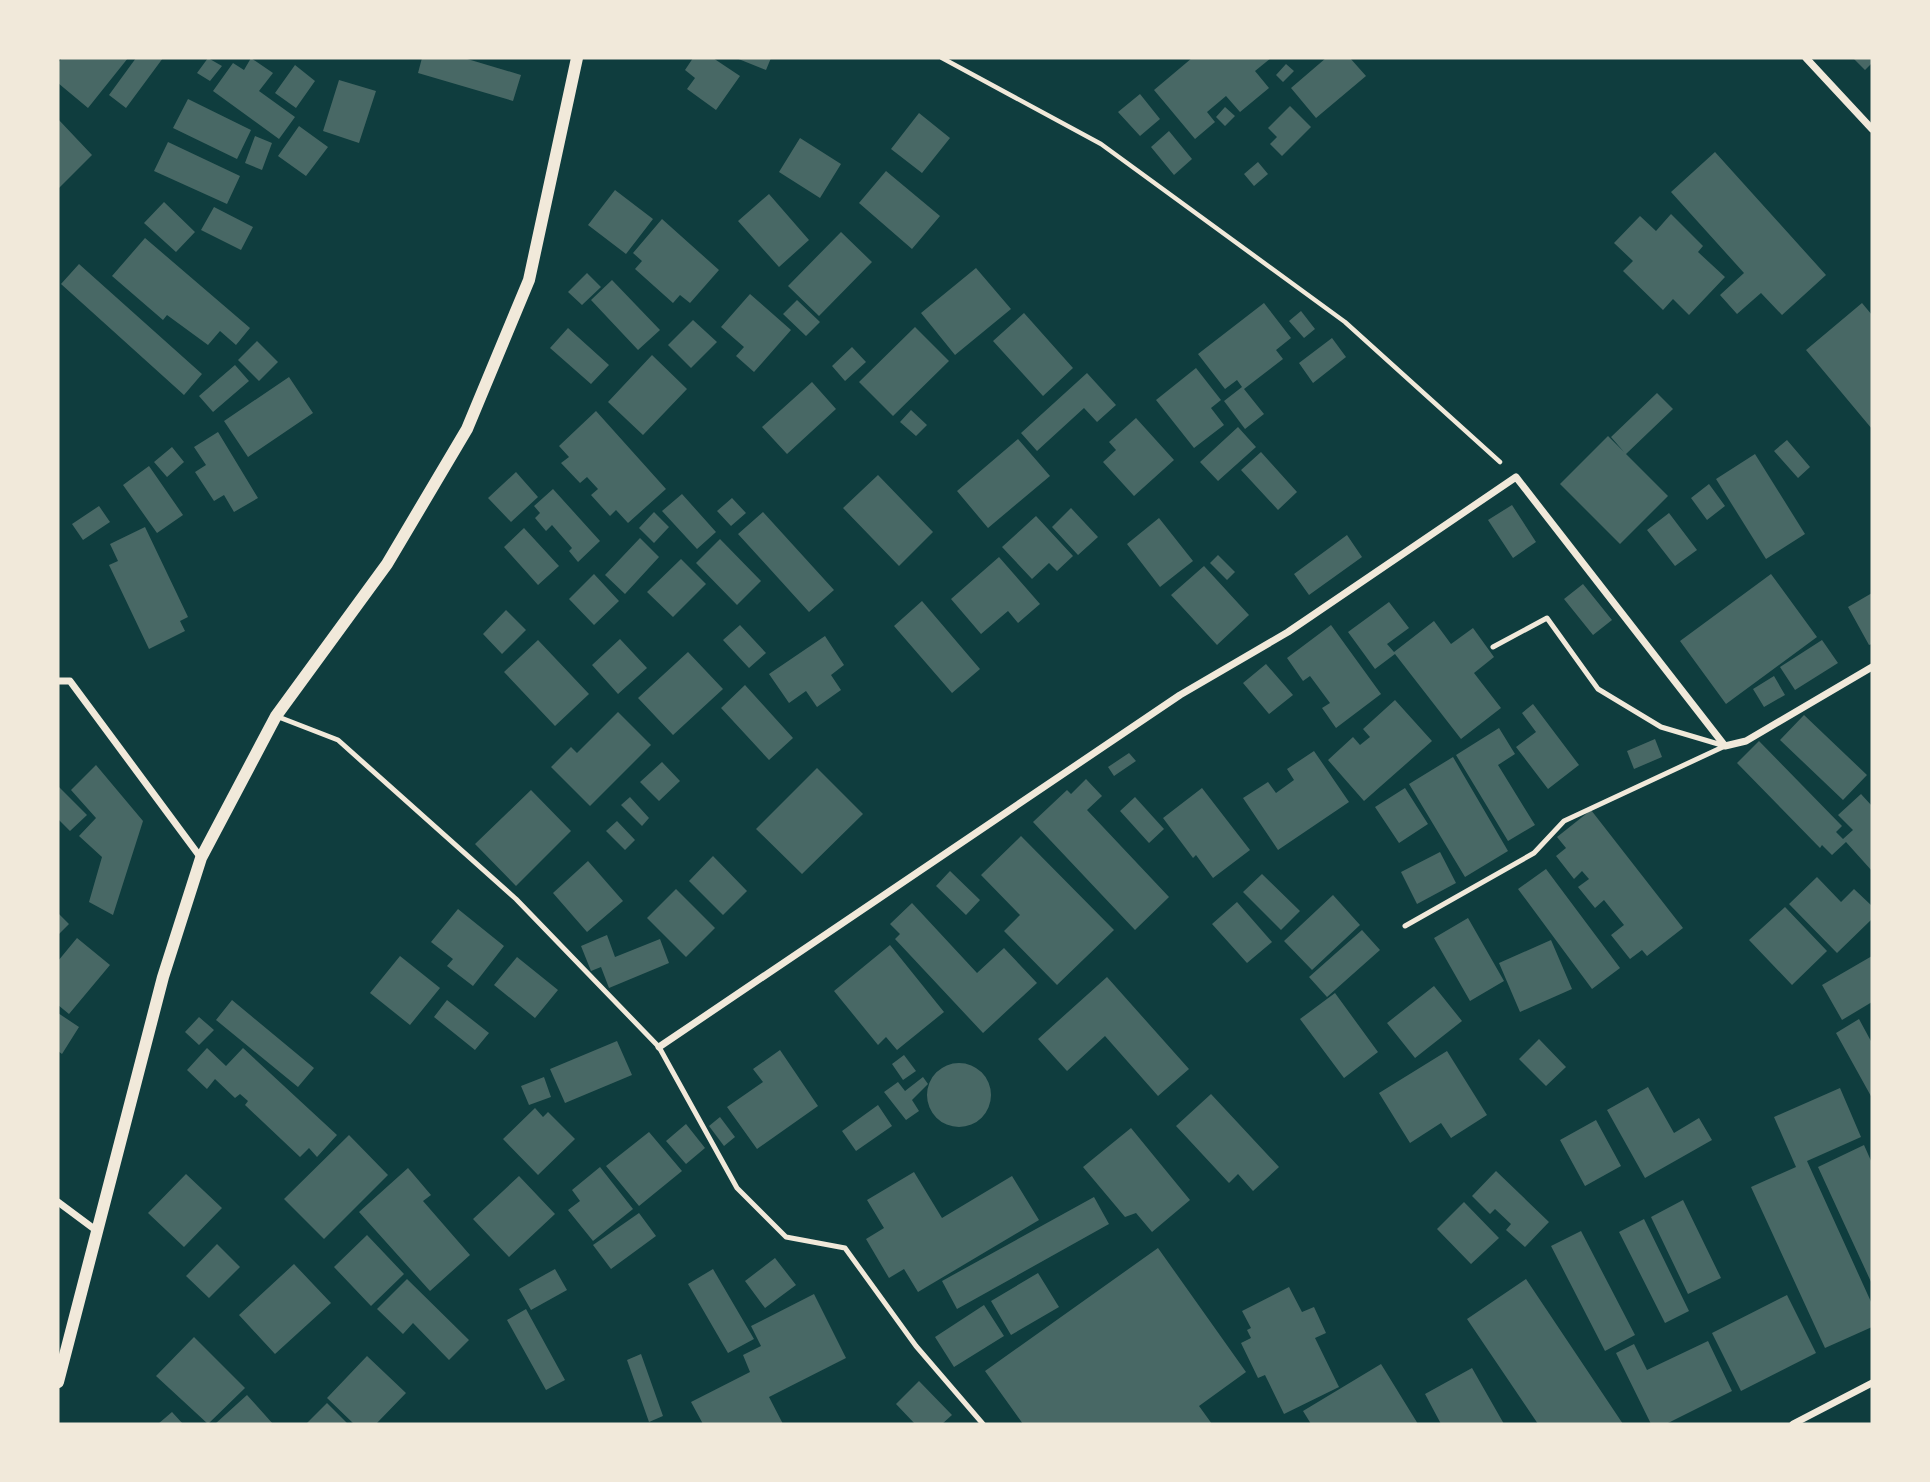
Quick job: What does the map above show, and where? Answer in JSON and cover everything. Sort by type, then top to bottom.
[{"type":"street","points":[[58,1382],[163,978],[201,858],[276,716],[387,564],[467,429],[529,280],[576,58]]},
{"type":"street","points":[[1806,58],[1872,129]]},
{"type":"street","points":[[659,1047],[1180,695],[1289,632],[1516,477],[1725,746],[1746,741],[1872,667]]},
{"type":"street","points":[[58,681],[70,681],[201,858]]},
{"type":"street","points":[[58,1202],[97,1231]]},
{"type":"street","points":[[1793,1424],[1872,1383]]},
{"type":"lane","points":[[1493,647],[1547,618],[1598,689],[1661,727],[1725,746]]},
{"type":"lane","points":[[276,716],[338,740],[516,899],[659,1047],[737,1188],[786,1237],[845,1248],[916,1346],[983,1424]]},
{"type":"lane","points":[[1405,926],[1534,853],[1564,821],[1725,746]]},
{"type":"path","points":[[942,58],[1101,144],[1334,314],[1516,477]]},
{"type":"building","points":[[62,58],[128,58],[88,108],[58,83],[58,63]]},
{"type":"building","points":[[136,58],[163,58],[126,108],[109,95]]},
{"type":"building","points":[[208,58],[222,66],[210,81],[197,73]]},
{"type":"building","points":[[251,58],[273,73],[259,91],[295,117],[279,139],[213,91],[233,63],[244,70]]},
{"type":"building","points":[[422,58],[464,58],[521,75],[513,101],[418,73]]},
{"type":"building","points":[[693,58],[713,58],[740,76],[716,110],[687,89],[695,78],[685,70]]},
{"type":"building","points":[[736,58],[771,58],[766,70]]},
{"type":"building","points":[[1192,58],[1271,58],[1255,71],[1269,88],[1240,112],[1226,96],[1207,112],[1215,122],[1195,139],[1154,90]]},
{"type":"building","points":[[1326,58],[1350,58],[1366,76],[1316,118],[1291,88]]},
{"type":"building","points":[[1853,58],[1872,58],[1872,63],[1865,70]]},
{"type":"building","points":[[1286,64],[1294,71],[1283,82],[1276,75]]},
{"type":"building","points":[[295,65],[315,81],[296,108],[275,93]]},
{"type":"building","points":[[339,80],[376,91],[359,143],[323,131]]},
{"type":"building","points":[[1140,94],[1160,119],[1140,136],[1118,112]]},
{"type":"building","points":[[188,99],[251,130],[237,159],[173,128]]},
{"type":"building","points":[[1290,106],[1311,127],[1282,156],[1270,144],[1277,137],[1268,128]]},
{"type":"building","points":[[1225,107],[1235,116],[1225,126],[1216,117]]},
{"type":"building","points":[[919,113],[950,138],[922,173],[891,149]]},
{"type":"building","points":[[58,119],[92,155],[58,189]]},
{"type":"building","points":[[299,126],[328,147],[306,176],[278,156]]},
{"type":"building","points":[[1169,131],[1192,159],[1174,175],[1151,147]]},
{"type":"building","points":[[255,136],[272,143],[262,170],[245,163]]},
{"type":"building","points":[[800,138],[841,164],[820,198],[779,172]]},
{"type":"building","points":[[168,142],[240,176],[227,204],[154,171]]},
{"type":"building","points":[[1715,152],[1826,275],[1782,315],[1761,293],[1737,314],[1720,295],[1744,273],[1671,192]]},
{"type":"building","points":[[1258,162],[1268,174],[1254,186],[1244,174]]},
{"type":"building","points":[[886,171],[940,216],[912,249],[859,203]]},
{"type":"building","points":[[615,190],[653,219],[626,254],[588,225]]},
{"type":"building","points":[[769,194],[809,240],[779,267],[738,221]]},
{"type":"building","points":[[164,202],[195,232],[176,252],[144,223]]},
{"type":"building","points":[[214,207],[253,227],[241,250],[201,230]]},
{"type":"building","points":[[1671,214],[1703,246],[1698,252],[1725,277],[1689,315],[1673,299],[1663,310],[1623,271],[1633,261],[1614,243],[1640,216],[1656,231]]},
{"type":"building","points":[[662,219],[719,270],[690,303],[680,295],[673,303],[635,269],[642,261],[633,253]]},
{"type":"building","points":[[841,232],[872,262],[819,316],[788,286]]},
{"type":"building","points":[[145,238],[250,328],[236,345],[220,331],[208,345],[167,315],[163,320],[112,276]]},
{"type":"building","points":[[79,264],[202,374],[184,395],[61,284]]},
{"type":"building","points":[[976,268],[1011,309],[955,355],[921,313]]},
{"type":"building","points":[[587,273],[601,287],[582,305],[568,292]]},
{"type":"building","points":[[612,280],[660,330],[638,350],[591,300]]},
{"type":"building","points":[[750,294],[791,330],[754,372],[736,356],[744,347],[721,327]]},
{"type":"building","points":[[797,300],[820,322],[806,336],[783,314]]},
{"type":"building","points":[[1264,303],[1291,338],[1276,350],[1283,359],[1244,389],[1264,414],[1245,429],[1224,401],[1242,387],[1237,380],[1225,389],[1198,354]]},
{"type":"building","points":[[1862,303],[1872,315],[1872,429],[1806,350]]},
{"type":"building","points":[[1301,311],[1315,329],[1304,338],[1289,321]]},
{"type":"building","points":[[1024,313],[1073,368],[1043,396],[993,341]]},
{"type":"building","points":[[693,320],[717,342],[691,368],[668,345]]},
{"type":"building","points":[[915,327],[949,361],[893,416],[859,382]]},
{"type":"building","points":[[568,328],[609,365],[591,384],[550,348]]},
{"type":"building","points":[[1332,338],[1346,357],[1313,383],[1299,363]]},
{"type":"building","points":[[257,341],[278,362],[259,381],[238,360]]},
{"type":"building","points":[[852,347],[866,362],[845,381],[832,366]]},
{"type":"building","points":[[652,355],[687,389],[643,435],[608,402]]},
{"type":"building","points":[[235,365],[249,381],[213,412],[199,396]]},
{"type":"building","points":[[1196,368],[1221,400],[1211,408],[1224,425],[1194,448],[1156,400]]},
{"type":"building","points":[[1087,373],[1116,405],[1097,422],[1084,408],[1037,451],[1021,433]]},
{"type":"building","points":[[289,377],[313,413],[248,457],[224,421]]},
{"type":"building","points":[[812,382],[836,409],[787,454],[762,427]]},
{"type":"building","points":[[1657,393],[1673,409],[1626,454],[1668,496],[1620,544],[1560,484],[1608,436],[1624,452],[1611,437]]},
{"type":"building","points":[[911,410],[927,425],[916,436],[900,422]]},
{"type":"building","points":[[596,411],[666,489],[628,523],[616,510],[610,516],[591,495],[598,489],[587,477],[580,483],[561,463],[569,457],[559,446]]},
{"type":"building","points":[[1136,418],[1174,460],[1134,496],[1103,462],[1116,450],[1109,442]]},
{"type":"building","points":[[1238,427],[1256,447],[1218,481],[1200,462]]},
{"type":"building","points":[[218,432],[258,498],[234,512],[224,495],[214,501],[195,472],[206,465],[194,447]]},
{"type":"building","points":[[1018,439],[1050,476],[988,528],[957,491]]},
{"type":"building","points":[[1787,440],[1810,467],[1798,478],[1774,451]]},
{"type":"building","points":[[172,447],[184,462],[167,477],[154,462]]},
{"type":"building","points":[[1261,452],[1297,492],[1278,510],[1241,470]]},
{"type":"building","points":[[1755,454],[1805,534],[1766,559],[1716,479]]},
{"type":"building","points":[[149,466],[183,515],[157,533],[123,485]]},
{"type":"building","points":[[516,472],[538,497],[511,522],[488,498]]},
{"type":"building","points":[[878,475],[933,532],[899,566],[843,508]]},
{"type":"building","points":[[1709,484],[1725,506],[1707,520],[1691,498]]},
{"type":"building","points":[[553,489],[600,541],[578,562],[569,551],[572,548],[552,525],[546,531],[535,518],[540,513],[534,506]]},
{"type":"building","points":[[682,494],[716,532],[697,549],[662,511]]},
{"type":"building","points":[[732,498],[746,513],[731,526],[717,511]]},
{"type":"building","points":[[1512,505],[1536,542],[1513,558],[1488,520]]},
{"type":"building","points":[[99,506],[110,522],[83,540],[72,524]]},
{"type":"building","points":[[1071,508],[1098,537],[1078,555],[1052,527]]},
{"type":"building","points":[[654,512],[669,527],[654,543],[639,528]]},
{"type":"building","points":[[763,512],[834,590],[809,612],[738,534]]},
{"type":"building","points":[[1669,513],[1697,550],[1675,566],[1647,530]]},
{"type":"building","points":[[1036,516],[1073,556],[1057,571],[1049,563],[1032,579],[1002,547]]},
{"type":"building","points":[[1159,518],[1193,561],[1160,587],[1127,544]]},
{"type":"building","points":[[145,527],[188,617],[180,621],[185,631],[149,649],[109,565],[118,561],[110,544]]},
{"type":"building","points":[[524,528],[559,566],[538,585],[504,547]]},
{"type":"building","points":[[1347,535],[1362,557],[1309,595],[1294,574]]},
{"type":"building","points":[[640,538],[659,557],[625,594],[605,575]]},
{"type":"building","points":[[720,539],[761,581],[737,605],[696,563]]},
{"type":"building","points":[[1218,555],[1235,572],[1227,580],[1210,563]]},
{"type":"building","points":[[999,557],[1040,604],[1018,623],[1008,611],[981,634],[951,599]]},
{"type":"building","points":[[681,559],[706,584],[673,617],[647,592]]},
{"type":"building","points":[[1204,566],[1249,615],[1217,645],[1171,595]]},
{"type":"building","points":[[594,574],[619,601],[594,625],[569,599]]},
{"type":"building","points":[[1771,574],[1817,637],[1726,704],[1680,641]]},
{"type":"building","points":[[1583,584],[1612,620],[1593,635],[1564,599]]},
{"type":"building","points":[[1872,593],[1872,644],[1869,645],[1848,607]]},
{"type":"building","points":[[922,601],[980,669],[952,693],[894,626]]},
{"type":"building","points":[[1389,602],[1409,628],[1387,644],[1394,652],[1434,621],[1451,644],[1473,628],[1494,657],[1474,673],[1501,708],[1461,739],[1395,654],[1375,669],[1348,632]]},
{"type":"building","points":[[506,610],[526,630],[502,654],[483,634]]},
{"type":"building","points":[[740,625],[766,653],[749,668],[723,640]]},
{"type":"building","points":[[1331,625],[1381,694],[1336,728],[1322,708],[1330,703],[1310,676],[1303,681],[1287,658]]},
{"type":"building","points":[[825,636],[844,665],[831,675],[841,690],[817,707],[806,691],[789,703],[769,674]]},
{"type":"building","points":[[620,639],[647,668],[618,694],[592,665]]},
{"type":"building","points":[[538,640],[589,694],[555,726],[504,672]]},
{"type":"building","points":[[1822,640],[1838,663],[1795,690],[1780,667]]},
{"type":"building","points":[[688,652],[723,689],[673,735],[638,698]]},
{"type":"building","points":[[1266,664],[1293,695],[1269,714],[1243,683]]},
{"type":"building","points":[[1774,676],[1785,695],[1764,707],[1753,689]]},
{"type":"building","points":[[745,685],[793,738],[769,760],[721,708]]},
{"type":"building","points":[[1395,700],[1432,741],[1364,801],[1328,760],[1353,737],[1360,745],[1370,737],[1363,729]]},
{"type":"building","points":[[1533,704],[1579,765],[1548,789],[1516,747],[1536,732],[1522,713]]},
{"type":"building","points":[[618,712],[651,745],[590,806],[551,767],[571,747],[577,753]]},
{"type":"building","points":[[1804,715],[1867,775],[1843,800],[1780,740]]},
{"type":"building","points":[[1499,728],[1515,754],[1498,765],[1535,825],[1508,841],[1456,755]]},
{"type":"building","points":[[1655,739],[1662,757],[1634,769],[1627,751]]},
{"type":"building","points":[[1759,741],[1842,826],[1836,832],[1843,839],[1853,830],[1838,815],[1861,794],[1872,806],[1872,871],[1846,842],[1832,855],[1822,845],[1820,848],[1737,763]]},
{"type":"building","points":[[1314,751],[1349,802],[1278,850],[1243,798],[1268,782],[1276,793],[1294,780],[1287,769]]},
{"type":"building","points":[[1129,753],[1136,761],[1114,776],[1108,767]]},
{"type":"building","points":[[1453,757],[1508,851],[1465,877],[1409,784]]},
{"type":"building","points":[[662,762],[680,781],[659,801],[640,782]]},
{"type":"building","points":[[96,765],[143,821],[113,915],[89,902],[102,857],[79,836],[96,818],[71,790]]},
{"type":"building","points":[[817,768],[863,814],[802,874],[756,829]]},
{"type":"building","points":[[1086,779],[1102,796],[1087,810],[1169,897],[1135,930],[1033,822],[1067,790],[1071,794]]},
{"type":"building","points":[[58,786],[87,815],[70,831],[58,819]]},
{"type":"building","points":[[1202,788],[1250,850],[1213,878],[1196,855],[1193,858],[1163,818]]},
{"type":"building","points":[[1405,788],[1428,824],[1399,843],[1375,807]]},
{"type":"building","points":[[531,790],[571,831],[516,886],[475,844]]},
{"type":"building","points":[[630,797],[649,818],[642,826],[621,805]]},
{"type":"building","points":[[1135,797],[1164,829],[1149,843],[1120,811]]},
{"type":"building","points":[[1591,810],[1683,928],[1647,956],[1642,950],[1630,959],[1611,935],[1624,925],[1604,900],[1595,908],[1578,887],[1589,879],[1582,871],[1574,879],[1556,856],[1566,848],[1557,837]]},
{"type":"building","points":[[617,821],[635,840],[625,850],[606,831]]},
{"type":"building","points":[[1021,836],[1114,930],[1057,985],[1004,931],[1020,915],[981,875]]},
{"type":"building","points":[[1440,852],[1456,883],[1417,904],[1401,872]]},
{"type":"building","points":[[713,856],[747,891],[723,915],[689,881]]},
{"type":"building","points":[[588,861],[623,901],[587,932],[553,893]]},
{"type":"building","points":[[1546,869],[1620,968],[1592,989],[1518,889]]},
{"type":"building","points":[[950,871],[980,900],[966,915],[936,886]]},
{"type":"building","points":[[1262,874],[1300,911],[1281,930],[1243,892]]},
{"type":"building","points":[[1817,877],[1841,902],[1854,889],[1872,906],[1872,919],[1837,953],[1789,904]]},
{"type":"building","points":[[676,889],[715,928],[686,957],[647,918]]},
{"type":"building","points":[[1333,895],[1360,925],[1312,970],[1284,941]]},
{"type":"building","points":[[1237,902],[1272,942],[1247,963],[1212,924]]},
{"type":"building","points":[[912,903],[977,973],[1004,948],[1037,983],[983,1033],[895,939],[900,934],[890,924]]},
{"type":"building","points":[[1785,907],[1827,951],[1792,985],[1749,940]]},
{"type":"building","points":[[458,909],[504,946],[473,986],[447,966],[453,959],[431,942]]},
{"type":"building","points":[[58,913],[69,924],[58,935]]},
{"type":"building","points":[[1468,918],[1504,981],[1470,1001],[1434,938]]},
{"type":"building","points":[[1362,930],[1380,950],[1327,997],[1309,977]]},
{"type":"building","points":[[607,935],[615,957],[660,939],[669,963],[609,988],[601,967],[591,971],[581,946]]},
{"type":"building","points":[[77,938],[110,965],[69,1014],[58,1005],[58,961]]},
{"type":"building","points":[[1551,940],[1572,989],[1520,1012],[1499,963]]},
{"type":"building","points":[[890,945],[944,1012],[897,1050],[886,1037],[878,1045],[834,991]]},
{"type":"building","points":[[400,956],[440,988],[410,1025],[370,993]]},
{"type":"building","points":[[1872,956],[1872,1002],[1842,1020],[1822,985]]},
{"type":"building","points":[[517,957],[558,990],[535,1018],[494,985]]},
{"type":"building","points":[[1107,977],[1189,1069],[1158,1096],[1105,1036],[1067,1071],[1038,1039]]},
{"type":"building","points":[[1434,986],[1462,1021],[1415,1058],[1387,1023]]},
{"type":"building","points":[[1335,993],[1378,1052],[1344,1078],[1300,1019]]},
{"type":"building","points":[[232,1000],[314,1068],[298,1087],[216,1020]]},
{"type":"building","points":[[447,1000],[489,1033],[475,1050],[434,1017]]},
{"type":"building","points":[[58,1013],[79,1027],[62,1054],[58,1051]]},
{"type":"building","points":[[199,1017],[214,1030],[199,1045],[185,1032]]},
{"type":"building","points":[[1859,1019],[1872,1043],[1872,1098],[1836,1033]]},
{"type":"building","points":[[1539,1039],[1566,1067],[1546,1086],[1519,1059]]},
{"type":"building","points":[[617,1041],[632,1075],[565,1103],[550,1069]]},
{"type":"building","points":[[207,1048],[226,1066],[243,1048],[337,1135],[317,1157],[309,1148],[300,1157],[245,1105],[248,1101],[240,1094],[235,1098],[215,1079],[207,1089],[187,1070]]},
{"type":"building","points":[[780,1050],[818,1106],[757,1149],[727,1107],[763,1082],[753,1069]]},
{"type":"building","points":[[1447,1051],[1487,1115],[1451,1138],[1441,1123],[1410,1143],[1379,1093]]},
{"type":"building","points":[[904,1055],[916,1071],[903,1080],[892,1064]]},
{"type":"building","points":[[959,1063],[971,1065],[982,1072],[989,1083],[989,1107],[982,1118],[971,1125],[959,1127],[947,1125],[936,1118],[929,1107],[927,1095],[929,1083],[936,1072],[947,1065]]},
{"type":"building","points":[[544,1077],[551,1097],[529,1105],[521,1086]]},
{"type":"building","points":[[923,1077],[928,1084],[912,1100],[919,1111],[906,1120],[884,1092],[898,1082],[905,1091]]},
{"type":"building","points":[[1648,1087],[1674,1133],[1699,1118],[1712,1140],[1645,1178],[1607,1110]]},
{"type":"building","points":[[1840,1088],[1861,1137],[1807,1161],[1872,1304],[1872,1327],[1825,1348],[1751,1187],[1796,1167],[1774,1117]]},
{"type":"building","points":[[1211,1094],[1279,1167],[1253,1191],[1238,1174],[1229,1183],[1176,1126]]},
{"type":"building","points":[[878,1105],[892,1126],[856,1151],[842,1131]]},
{"type":"building","points":[[535,1108],[543,1117],[548,1112],[575,1139],[538,1175],[503,1139]]},
{"type":"building","points":[[720,1117],[735,1137],[724,1146],[709,1126]]},
{"type":"building","points":[[1596,1120],[1621,1166],[1585,1186],[1560,1140]]},
{"type":"building","points":[[686,1124],[705,1148],[686,1164],[666,1141]]},
{"type":"building","points":[[1131,1128],[1190,1200],[1152,1232],[1136,1213],[1125,1217],[1083,1167]]},
{"type":"building","points":[[649,1132],[682,1171],[639,1206],[606,1166]]},
{"type":"building","points":[[349,1135],[388,1175],[324,1239],[284,1199]]},
{"type":"building","points":[[1864,1145],[1872,1163],[1872,1284],[1818,1167]]},
{"type":"building","points":[[600,1167],[633,1209],[593,1241],[568,1210],[580,1201],[572,1190]]},
{"type":"building","points":[[408,1168],[431,1195],[423,1201],[470,1255],[430,1291],[359,1212]]},
{"type":"building","points":[[1496,1171],[1549,1222],[1525,1247],[1506,1230],[1511,1224],[1495,1209],[1490,1214],[1472,1196]]},
{"type":"building","points":[[914,1172],[942,1218],[1012,1176],[1039,1220],[918,1292],[904,1269],[889,1278],[866,1239],[884,1228],[867,1200]]},
{"type":"building","points":[[186,1174],[222,1208],[184,1247],[148,1213]]},
{"type":"building","points":[[519,1176],[555,1214],[509,1257],[473,1219]]},
{"type":"building","points":[[1094,1197],[1109,1224],[957,1309],[942,1281]]},
{"type":"building","points":[[1683,1200],[1721,1278],[1688,1294],[1651,1217]]},
{"type":"building","points":[[1464,1202],[1499,1238],[1471,1264],[1437,1229]]},
{"type":"building","points":[[639,1213],[656,1236],[611,1269],[593,1245]]},
{"type":"building","points":[[1644,1219],[1689,1311],[1665,1323],[1619,1232]]},
{"type":"building","points":[[1581,1231],[1635,1335],[1605,1351],[1551,1246]]},
{"type":"building","points":[[367,1235],[404,1274],[371,1306],[334,1267]]},
{"type":"building","points":[[217,1244],[240,1267],[209,1298],[186,1276]]},
{"type":"building","points":[[1158,1248],[1246,1372],[1199,1406],[1212,1424],[1023,1424],[985,1371]]},
{"type":"building","points":[[775,1258],[796,1285],[765,1308],[745,1281]]},
{"type":"building","points":[[294,1264],[331,1303],[275,1354],[239,1315]]},
{"type":"building","points":[[555,1269],[567,1290],[531,1310],[519,1289]]},
{"type":"building","points":[[713,1269],[754,1339],[728,1353],[688,1284]]},
{"type":"building","points":[[1038,1273],[1059,1307],[1011,1335],[991,1301]]},
{"type":"building","points":[[407,1279],[469,1340],[449,1360],[413,1323],[403,1334],[377,1309]]},
{"type":"building","points":[[1526,1279],[1623,1424],[1538,1424],[1467,1319]]},
{"type":"building","points":[[1289,1287],[1302,1312],[1314,1307],[1326,1333],[1315,1338],[1339,1387],[1284,1414],[1265,1375],[1258,1378],[1241,1343],[1251,1338],[1247,1330],[1251,1328],[1242,1311]]},
{"type":"building","points":[[814,1294],[846,1358],[769,1397],[783,1424],[703,1424],[691,1402],[750,1372],[743,1355],[761,1346],[751,1326]]},
{"type":"building","points":[[1787,1295],[1816,1353],[1741,1391],[1712,1333]]},
{"type":"building","points":[[984,1305],[1004,1336],[954,1367],[935,1337]]},
{"type":"building","points":[[526,1309],[565,1380],[546,1390],[507,1320]]},
{"type":"building","points":[[194,1337],[245,1388],[208,1424],[156,1376]]},
{"type":"building","points":[[1708,1341],[1732,1391],[1666,1424],[1651,1424],[1616,1353],[1634,1344],[1647,1370]]},
{"type":"building","points":[[641,1354],[663,1416],[649,1422],[627,1360]]},
{"type":"building","points":[[367,1356],[406,1393],[376,1424],[354,1424],[327,1398]]},
{"type":"building","points":[[1381,1364],[1418,1424],[1311,1424],[1303,1411]]},
{"type":"building","points":[[1472,1368],[1504,1424],[1441,1424],[1425,1394]]},
{"type":"building","points":[[919,1381],[952,1415],[942,1424],[915,1424],[896,1404]]},
{"type":"building","points":[[247,1395],[273,1424],[215,1424]]},
{"type":"building","points":[[327,1403],[348,1424],[306,1424]]},
{"type":"building","points":[[172,1412],[183,1424],[158,1424]]}]
